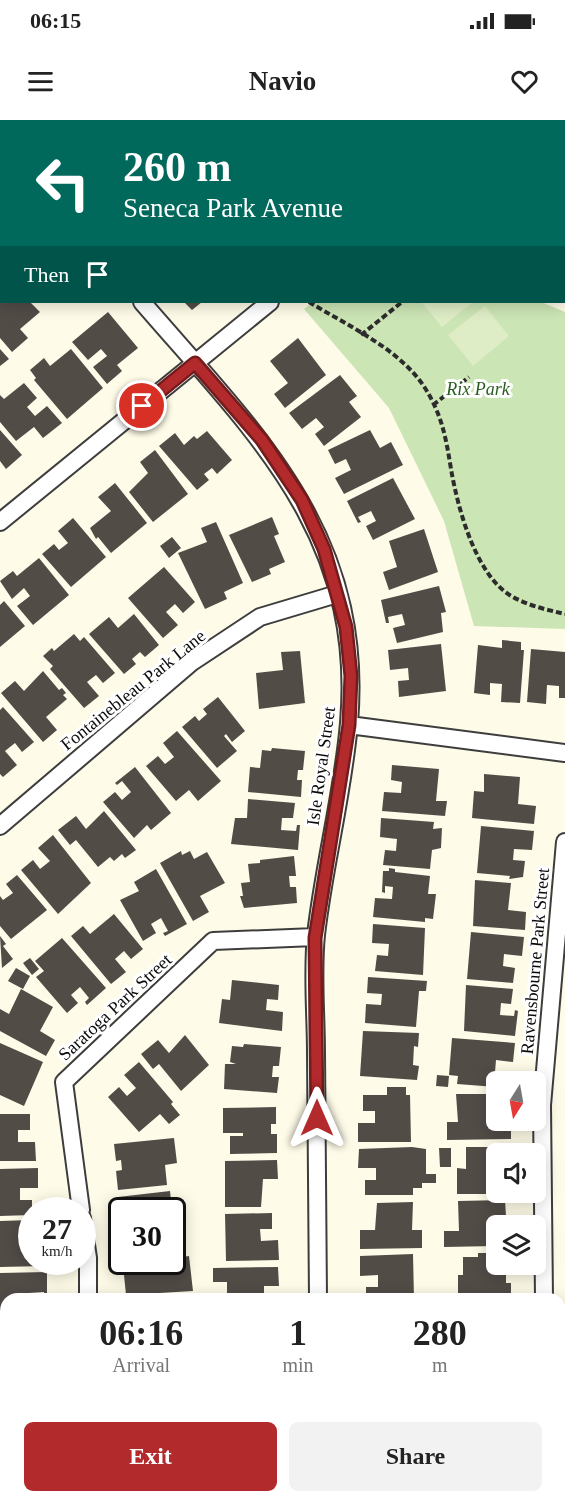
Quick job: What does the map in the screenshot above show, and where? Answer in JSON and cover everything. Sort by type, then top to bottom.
[{"type":"street","name":"Isle Royal Street","points":[[143,303],[262,440],[302,500],[324,549],[346,627],[351,676],[349,725],[315,938],[318,1293]]},
{"type":"street","points":[[0,522],[269,303]]},
{"type":"street","name":"Fontainebleau Park Lane","points":[[0,826],[192,662],[260,617],[337,594]]},
{"type":"street","points":[[349,725],[565,753]]},
{"type":"street","name":"Ravensbourne Park Street","points":[[544,1293],[542,1105],[565,842]]},
{"type":"street","name":"Saratoga Park Street","points":[[79,1197],[64,1082],[213,941],[315,938]]},
{"type":"street","points":[[88,1275],[88,1293]]},
{"type":"path","points":[[311,303],[395,354],[424,387],[444,425],[452,472],[469,536],[491,579],[512,596],[541,608],[565,614]]},
{"type":"path","points":[[361,335],[401,303]]},
{"type":"path","points":[[433,405],[469,377]]},
{"type":"green space","name":"Rix Park","points":[[312,303],[543,303],[565,312],[565,629],[474,626],[444,521],[389,408],[304,309]]},
{"type":"green space","points":[[422,303],[472,303],[442,327]]},
{"type":"green space","points":[[485,306],[509,336],[473,366],[448,335]]},
{"type":"building","points":[[0,303],[31,303],[40,312],[20,329],[28,338],[12,352],[0,338]]},
{"type":"building","points":[[185,303],[201,303],[192,310]]},
{"type":"building","points":[[108,312],[138,348],[117,365],[122,371],[107,384],[93,367],[107,356],[101,349],[88,360],[72,342]]},
{"type":"building","points":[[298,338],[326,375],[285,408],[274,394],[288,383],[270,361]]},
{"type":"building","points":[[0,349],[9,359],[0,366]]},
{"type":"building","points":[[71,349],[103,388],[67,419],[34,380],[36,378],[30,370],[44,358],[50,366]]},
{"type":"building","points":[[340,375],[357,396],[349,402],[361,417],[324,446],[315,434],[324,427],[316,418],[302,429],[289,413]]},
{"type":"building","points":[[24,383],[37,398],[27,407],[35,416],[47,406],[62,423],[43,438],[34,427],[16,441],[0,422],[0,395],[4,399]]},
{"type":"building","points":[[0,430],[22,455],[6,469],[0,461]]},
{"type":"building","points":[[370,430],[380,448],[391,442],[403,465],[344,494],[335,478],[351,470],[346,459],[335,464],[328,450]]},
{"type":"building","points":[[207,431],[232,460],[217,474],[212,468],[204,474],[209,480],[197,490],[159,446],[175,433],[184,445],[194,436],[197,439]]},
{"type":"building","points":[[155,450],[188,494],[153,522],[129,492],[148,473],[140,462]]},
{"type":"building","points":[[393,478],[415,519],[373,540],[366,526],[376,521],[371,511],[358,517],[361,522],[358,523],[347,501]]},
{"type":"building","points":[[115,483],[147,523],[111,553],[98,537],[96,539],[90,528],[111,511],[98,497]]},
{"type":"building","points":[[272,517],[279,534],[274,536],[285,562],[269,569],[271,574],[252,582],[229,535]]},
{"type":"building","points":[[73,518],[106,557],[71,587],[42,554],[54,544],[59,550],[68,543],[58,531]]},
{"type":"building","points":[[216,522],[243,583],[224,592],[227,599],[205,609],[178,553],[207,542],[201,528]]},
{"type":"building","points":[[424,529],[438,572],[389,590],[383,572],[397,567],[389,541]]},
{"type":"building","points":[[172,537],[181,548],[169,558],[160,546]]},
{"type":"building","points":[[39,558],[69,595],[33,625],[17,606],[30,596],[24,588],[12,599],[0,581],[13,571],[17,576]]},
{"type":"building","points":[[164,567],[195,602],[183,613],[175,604],[166,612],[178,625],[163,638],[128,598]]},
{"type":"building","points":[[439,586],[446,612],[441,613],[443,632],[397,643],[393,628],[405,625],[402,614],[388,617],[389,623],[386,623],[381,600]]},
{"type":"building","points":[[4,601],[25,626],[0,647],[0,605]]},
{"type":"building","points":[[134,614],[159,645],[145,657],[140,652],[132,659],[136,664],[124,674],[89,634],[109,617],[118,628]]},
{"type":"building","points":[[74,634],[80,641],[84,637],[115,673],[103,683],[96,675],[87,682],[99,696],[84,708],[50,669],[53,666],[43,656],[52,648],[54,651]]},
{"type":"building","points":[[502,640],[521,642],[521,650],[524,650],[520,703],[501,702],[502,684],[490,683],[490,695],[474,693],[478,645],[502,648]]},
{"type":"building","points":[[441,644],[446,691],[399,697],[398,681],[409,680],[408,668],[390,670],[388,650]]},
{"type":"building","points":[[531,649],[565,652],[565,698],[559,698],[559,686],[547,685],[546,704],[527,702]]},
{"type":"building","points":[[300,651],[305,703],[259,709],[256,673],[283,670],[281,652]]},
{"type":"building","points":[[43,671],[59,690],[62,688],[66,693],[63,695],[67,699],[46,717],[57,730],[43,742],[1,693],[15,681],[24,691]]},
{"type":"building","points":[[218,697],[245,731],[232,742],[226,734],[224,736],[237,751],[217,768],[182,727],[195,716],[199,721],[207,714],[203,709]]},
{"type":"building","points":[[3,707],[34,742],[22,752],[15,743],[5,751],[17,765],[3,777],[0,774],[0,710]]},
{"type":"building","points":[[177,731],[221,781],[198,801],[189,790],[176,801],[146,766],[158,756],[165,764],[174,757],[163,743]]},
{"type":"building","points":[[272,748],[305,751],[303,770],[298,770],[297,780],[302,780],[301,797],[248,792],[250,767],[260,768],[262,750],[271,751]]},
{"type":"building","points":[[392,765],[439,769],[436,801],[447,801],[445,816],[382,811],[384,792],[401,793],[402,782],[391,780]]},
{"type":"building","points":[[135,767],[171,813],[151,830],[147,825],[134,838],[103,802],[115,792],[122,800],[131,792],[122,781],[117,785],[115,783]]},
{"type":"building","points":[[484,774],[520,777],[518,804],[536,806],[534,824],[472,818],[474,791],[484,792]]},
{"type":"building","points":[[248,799],[295,803],[293,818],[282,818],[281,830],[296,831],[297,825],[300,825],[298,850],[231,844],[235,818],[247,818]]},
{"type":"building","points":[[104,811],[136,850],[125,858],[122,854],[114,861],[110,857],[98,867],[76,840],[70,845],[58,830],[76,816],[86,829]]},
{"type":"building","points":[[381,818],[434,822],[433,829],[442,828],[441,848],[432,850],[430,869],[383,865],[385,850],[396,851],[397,839],[380,837]]},
{"type":"building","points":[[481,826],[534,831],[532,850],[514,849],[513,860],[525,861],[523,877],[509,879],[510,876],[477,873]]},
{"type":"building","points":[[53,835],[91,883],[58,914],[21,870],[33,860],[40,869],[50,861],[38,848]]},
{"type":"building","points":[[181,851],[182,855],[190,851],[194,859],[207,852],[225,883],[200,896],[209,912],[193,921],[160,863]]},
{"type":"building","points":[[294,856],[296,876],[289,876],[290,887],[296,887],[297,903],[244,908],[240,896],[243,896],[241,883],[250,882],[248,864],[260,863],[260,860]]},
{"type":"building","points":[[389,868],[395,869],[395,872],[430,876],[428,894],[436,894],[433,919],[425,918],[425,922],[373,917],[375,898],[392,899],[393,887],[385,886],[385,893],[382,892],[383,871],[389,871]]},
{"type":"building","points":[[156,869],[187,924],[165,936],[163,933],[168,931],[161,918],[151,924],[156,933],[143,941],[120,900],[139,891],[134,882]]},
{"type":"building","points":[[17,875],[47,910],[11,939],[0,926],[0,896],[3,900],[13,893],[6,884]]},
{"type":"building","points":[[475,880],[511,883],[508,910],[526,912],[525,930],[473,926]]},
{"type":"building","points":[[114,914],[143,949],[131,959],[124,951],[115,959],[126,972],[111,984],[71,936],[83,926],[90,934]]},
{"type":"building","points":[[373,924],[425,928],[423,975],[375,971],[377,955],[388,956],[389,944],[372,943]]},
{"type":"building","points":[[471,932],[524,937],[522,956],[504,954],[503,966],[515,968],[513,983],[467,979]]},
{"type":"building","points":[[0,936],[6,944],[3,946],[13,959],[2,968]]},
{"type":"building","points":[[62,938],[106,988],[87,1005],[85,1002],[89,998],[80,987],[71,995],[78,1003],[67,1013],[36,977],[44,971],[35,961]]},
{"type":"building","points":[[30,958],[39,969],[32,975],[23,963]]},
{"type":"building","points":[[16,968],[30,976],[23,989],[8,981]]},
{"type":"building","points":[[368,977],[427,981],[426,991],[419,991],[416,1027],[365,1023],[366,1004],[381,1005],[382,994],[367,993]]},
{"type":"building","points":[[232,980],[279,985],[278,1000],[267,999],[266,1010],[283,1012],[282,1031],[219,1023],[222,999],[230,1000]]},
{"type":"building","points":[[466,985],[513,989],[511,1004],[501,1003],[500,1015],[514,1016],[515,1010],[518,1011],[515,1036],[464,1031]]},
{"type":"building","points":[[21,989],[53,1007],[40,1031],[55,1040],[46,1056],[0,1031],[0,1009],[9,1014]]},
{"type":"building","points":[[363,1031],[419,1033],[418,1047],[414,1046],[413,1065],[419,1066],[417,1080],[360,1076]]},
{"type":"building","points":[[185,1035],[209,1065],[181,1091],[159,1064],[153,1069],[141,1054],[158,1040],[169,1053]]},
{"type":"building","points":[[452,1038],[515,1043],[513,1062],[496,1060],[495,1071],[486,1071],[486,1086],[457,1084],[458,1076],[449,1075]]},
{"type":"building","points":[[0,1043],[43,1062],[24,1106],[0,1095]]},
{"type":"building","points":[[244,1044],[281,1047],[279,1066],[273,1066],[272,1077],[279,1077],[277,1093],[224,1089],[225,1064],[236,1064],[230,1062],[232,1046],[243,1047]]},
{"type":"building","points":[[139,1062],[173,1102],[171,1104],[180,1115],[169,1124],[160,1114],[139,1132],[108,1097],[119,1087],[127,1096],[136,1088],[124,1075]]},
{"type":"building","points":[[437,1075],[449,1076],[448,1087],[436,1086]]},
{"type":"building","points":[[387,1087],[406,1087],[406,1095],[410,1095],[411,1142],[358,1142],[358,1123],[375,1123],[375,1111],[363,1111],[363,1095],[387,1095]]},
{"type":"building","points":[[456,1094],[486,1094],[486,1131],[511,1131],[511,1139],[447,1140],[447,1122],[458,1122]]},
{"type":"building","points":[[276,1107],[276,1124],[271,1124],[271,1134],[277,1134],[277,1153],[230,1154],[230,1136],[243,1136],[243,1133],[223,1133],[223,1108]]},
{"type":"building","points":[[0,1114],[30,1114],[30,1130],[18,1130],[18,1142],[35,1142],[36,1161],[0,1161]]},
{"type":"building","points":[[174,1138],[177,1163],[165,1165],[167,1185],[118,1190],[116,1171],[122,1170],[121,1160],[116,1161],[114,1144]]},
{"type":"building","points":[[412,1147],[426,1149],[426,1174],[436,1174],[436,1183],[422,1183],[422,1188],[413,1188],[413,1195],[365,1195],[365,1180],[376,1180],[376,1168],[358,1168],[359,1149]]},
{"type":"building","points":[[466,1147],[486,1147],[486,1194],[457,1194],[457,1168],[466,1169]]},
{"type":"building","points":[[439,1148],[451,1148],[451,1167],[440,1167]]},
{"type":"building","points":[[277,1160],[278,1179],[263,1179],[261,1207],[225,1207],[225,1161]]},
{"type":"building","points":[[38,1168],[38,1188],[20,1188],[18,1215],[0,1216],[0,1169]]},
{"type":"building","points":[[170,1191],[171,1197],[118,1197]]},
{"type":"building","points":[[458,1201],[505,1203],[506,1215],[486,1215],[486,1246],[444,1247],[444,1231],[459,1231]]},
{"type":"building","points":[[413,1202],[412,1230],[422,1230],[422,1248],[360,1249],[360,1230],[375,1230],[377,1203]]},
{"type":"building","points":[[272,1213],[272,1229],[260,1229],[261,1241],[278,1240],[279,1260],[226,1261],[225,1214]]},
{"type":"building","points":[[18,1220],[18,1267],[0,1267],[0,1221]]},
{"type":"building","points":[[478,1253],[486,1253],[486,1275],[506,1275],[506,1283],[511,1283],[511,1293],[458,1293],[458,1275],[463,1275],[463,1257],[478,1257]]},
{"type":"building","points":[[413,1254],[414,1293],[366,1293],[366,1287],[378,1287],[378,1275],[360,1276],[360,1256]]},
{"type":"building","points":[[186,1256],[189,1256],[193,1291],[126,1293],[124,1275],[186,1275]]},
{"type":"building","points":[[278,1267],[279,1286],[264,1286],[264,1293],[227,1293],[227,1282],[213,1282],[213,1268]]},
{"type":"building","points":[[0,1273],[47,1275],[47,1293],[0,1293]]},
{"type":"route","points":[[142,406],[195,363],[262,440],[302,500],[324,549],[346,627],[351,676],[349,725],[315,938],[317,1118]]}]
